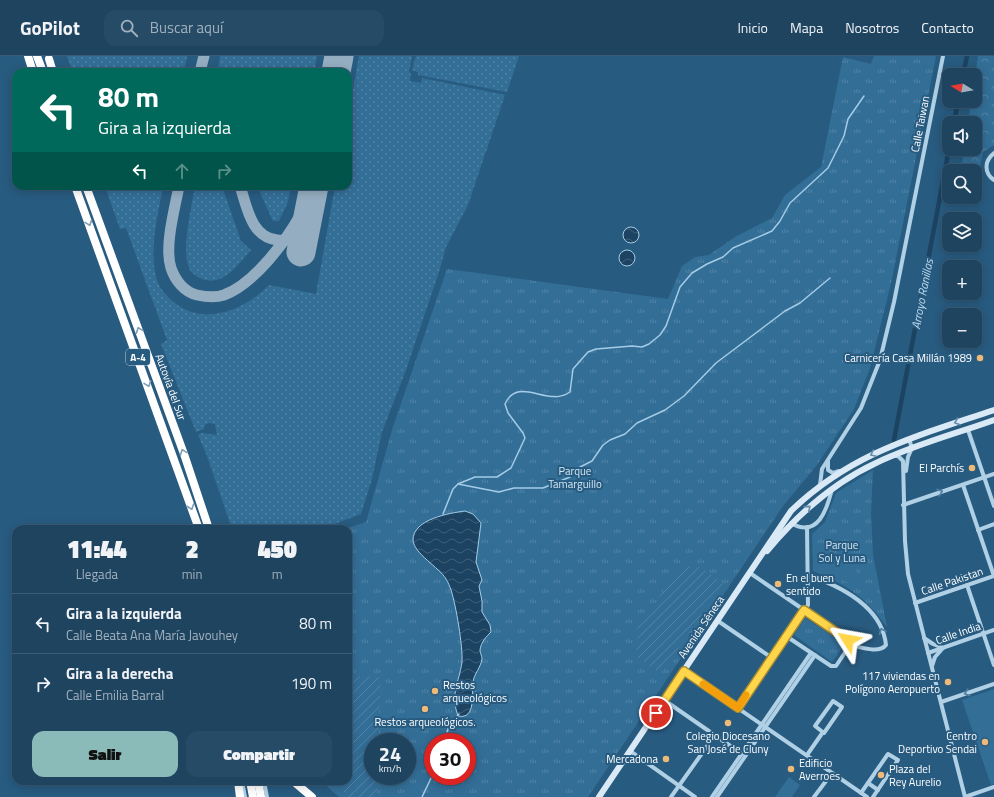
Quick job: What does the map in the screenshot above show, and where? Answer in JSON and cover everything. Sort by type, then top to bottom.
[{"type":"highway","points":[[28,56],[32,68]]},
{"type":"highway","points":[[38,56],[42,68]]},
{"type":"highway","points":[[49,58],[52,68]]},
{"type":"highway","name":"Autovía del Sur","points":[[76,190],[198,525]]},
{"type":"highway","name":"Autovía del Sur","points":[[87,190],[209,525]]},
{"type":"highway","points":[[90,190],[111,254]]},
{"type":"highway","points":[[238,785],[240,797]]},
{"type":"highway","points":[[251,785],[253,797]]},
{"type":"highway","points":[[259,785],[261,797]]},
{"type":"highway","points":[[298,785],[312,797]]},
{"type":"street","name":"Calle Taiwan","points":[[820,485],[822,469],[861,408],[880,360],[894,302],[916,196],[943,56]]},
{"type":"street","points":[[994,153],[990,156],[986,165],[988,175],[994,180]]},
{"type":"street","points":[[994,410],[909,439],[912,448],[908,457],[903,505],[908,574],[965,797],[994,787]]},
{"type":"street","points":[[912,448],[994,420]]},
{"type":"street","points":[[968,430],[994,506]]},
{"type":"street","name":"Avenida Séneca","points":[[599,797],[752,570],[781,523],[791,511],[820,485],[842,470],[873,453],[909,439]]},
{"type":"street","name":"Avenida Séneca","points":[[752,570],[791,523],[832,489],[876,463],[912,448]]},
{"type":"street","points":[[892,456],[898,456],[903,461],[904,490]]},
{"type":"street","points":[[828,460],[828,470],[833,473],[842,470]]},
{"type":"street","points":[[903,505],[994,474]]},
{"type":"street","points":[[963,485],[994,576]]},
{"type":"street","points":[[791,523],[795,526],[807,527],[815,525],[821,519],[827,507],[832,489]]},
{"type":"street","points":[[978,530],[994,524]]},
{"type":"street","points":[[738,708],[808,605],[807,527]]},
{"type":"street","points":[[752,570],[804,610],[848,640],[850,645]]},
{"type":"street","points":[[808,575],[832,584],[861,602],[878,622],[886,645],[883,649],[850,645]]},
{"type":"street","name":"Calle Pakistan","points":[[915,603],[994,576]]},
{"type":"street","points":[[967,585],[994,665]]},
{"type":"street","points":[[718,621],[772,658]]},
{"type":"street","name":"Calle India","points":[[928,653],[994,630]]},
{"type":"street","points":[[786,636],[831,666],[836,666],[850,645]]},
{"type":"street","points":[[924,638],[943,648],[935,657],[932,667]]},
{"type":"street","points":[[717,797],[811,653]]},
{"type":"street","points":[[712,797],[815,656]]},
{"type":"street","points":[[684,671],[867,797]]},
{"type":"street","points":[[940,702],[994,684]]},
{"type":"street","points":[[664,700],[742,754]]},
{"type":"street","points":[[807,755],[842,707],[833,700],[815,726],[823,732]]},
{"type":"street","points":[[671,797],[715,735]]},
{"type":"street","points":[[630,751],[695,797]]},
{"type":"street","points":[[861,793],[888,754],[898,760],[873,797]]},
{"type":"street","points":[[814,797],[832,773]]},
{"type":"street","points":[[868,783],[878,790]]},
{"type":"street","points":[[242,785],[244,797]]},
{"type":"street","points":[[265,785],[267,797]]},
{"type":"green space","points":[[67,56],[187,56],[185,68],[72,68]]},
{"type":"green space","points":[[220,56],[317,56],[315,68],[218,68]]},
{"type":"green space","points":[[359,56],[412,56],[409,72],[411,74],[410,81],[421,83],[422,78],[505,95],[468,205],[446,247],[406,370],[382,432],[372,479],[361,514],[332,525],[231,525],[207,456],[198,435],[202,433],[217,435],[215,424],[208,423],[205,425],[204,429],[196,432],[161,344],[167,340],[126,228],[120,229],[106,190],[162,190],[155,232],[153,254],[154,266],[158,284],[162,290],[171,300],[183,308],[196,313],[222,313],[235,309],[247,302],[269,285],[316,294],[334,190],[352,190],[352,95]]},
{"type":"green space","points":[[416,56],[519,56],[507,92],[418,75],[418,72],[412,70]]},
{"type":"green space","name":"Parque Tamarguillo","points":[[874,56],[936,56],[892,279],[870,368],[854,409],[817,465],[783,506],[588,797],[339,797],[326,785],[352,785],[352,527],[366,522],[392,430],[447,269],[668,299],[682,266],[695,257],[709,255],[735,237],[772,218],[785,195],[821,167],[843,57],[871,64]]},
{"type":"green space","points":[[978,56],[994,56],[994,145],[983,152],[980,164],[962,164],[963,156],[982,156],[982,116],[969,116],[970,108],[982,108],[982,68],[976,68]]},
{"type":"green space","points":[[194,190],[223,190],[241,241],[251,250],[235,268],[222,278],[208,281],[200,278],[192,272],[187,260],[186,250]]},
{"type":"green space","points":[[259,190],[290,190],[288,202],[279,221],[273,221]]},
{"type":"green space","name":"Parque Sol y Luna","points":[[873,470],[871,513],[873,555],[887,627],[871,607],[855,593],[837,582],[813,571],[812,534],[825,522],[836,493]]},
{"type":"green space","points":[[833,561],[857,571],[852,584],[827,574]]},
{"type":"green space","points":[[681,566],[699,567],[723,583],[661,673],[638,658],[636,647],[640,640],[633,635]]},
{"type":"green space","points":[[805,618],[845,644],[832,662],[794,635]]},
{"type":"green space","points":[[352,676],[381,677],[378,733],[364,733],[364,785],[377,785],[377,797],[344,797],[344,786],[329,785],[352,785]]},
{"type":"green space","name":"Centro Deportivo Sendai","points":[[994,689],[994,784],[991,785],[962,700]]},
{"type":"green space","points":[[789,777],[800,785],[792,797],[775,797]]},
{"type":"water","points":[[628,227],[634,227],[639,232],[637,241],[634,243],[628,243],[623,238],[623,232]]},
{"type":"water","points":[[624,250],[630,250],[635,255],[633,264],[630,266],[624,266],[619,261],[619,255]]},
{"type":"water","points":[[465,511],[473,514],[481,523],[476,562],[482,580],[479,586],[482,601],[482,612],[490,625],[491,632],[481,645],[480,651],[482,659],[474,679],[471,710],[464,716],[458,716],[455,695],[461,669],[462,655],[459,626],[453,597],[450,587],[443,574],[422,555],[414,545],[413,540],[419,527],[425,522],[451,513]]},
{"type":"waterway","name":"Arroyo Ranillas","points":[[964,68],[967,56]]},
{"type":"waterway","points":[[443,514],[453,489],[458,484],[475,477],[497,477],[511,468],[525,438],[508,413],[505,404],[511,396],[518,392],[552,397],[561,396],[570,392],[573,369],[588,352],[596,349],[632,346],[642,347],[649,344],[660,335],[666,326],[680,287],[692,273],[723,257],[733,248],[772,231],[780,221],[790,203],[828,168],[844,136],[848,119],[864,96]]},
{"type":"waterway","name":"Arroyo Ranillas","points":[[955,116],[957,108]]},
{"type":"waterway","name":"Arroyo Ranillas","points":[[894,440],[948,156]]},
{"type":"waterway","points":[[458,484],[499,492],[514,488],[543,488],[570,477],[576,473],[580,467],[592,461],[603,445],[610,440],[625,434],[637,423],[665,410],[684,396],[716,363],[785,311],[800,303],[830,278]]},
{"type":"waterway","points":[[447,733],[449,726],[459,714]]},
{"type":"waterway","points":[[422,797],[428,785]]},
{"type":"taxiway","points":[[201,68],[204,56]]},
{"type":"taxiway","points":[[178,190],[169,238],[169,259],[171,268],[175,277],[188,291],[197,295],[210,297],[224,295],[247,282],[258,272],[278,249],[295,225],[311,190]]},
{"type":"taxiway","points":[[241,190],[251,220],[256,227],[268,238],[277,240],[286,240],[301,235],[306,225],[310,205]]},
{"type":"runway","points":[[337,68],[339,56]]},
{"type":"runway","points":[[301,252],[313,190]]},
{"type":"slow traffic","points":[[703,684],[738,708],[746,695]]},
{"type":"place","name":"Carnicería Casa Millán 1989","points":[[980,358]]},
{"type":"place","name":"El Parchís","points":[[972,468]]},
{"type":"place","name":"En el buen sentido","points":[[778,584]]},
{"type":"place","name":"117 viviendas en Polígono Aeropuerto","points":[[948,682]]},
{"type":"place","name":"Restos arqueológicos","points":[[435,691]]},
{"type":"place","name":"Restos arqueológicos.","points":[[425,709]]},
{"type":"place","name":"Colegio Diocesano San José de Cluny","points":[[728,723]]},
{"type":"place","name":"Centro Deportivo Sendai","points":[[985,742]]},
{"type":"place","name":"Mercadona","points":[[666,759]]},
{"type":"place","name":"Edificio Averroes","points":[[791,769]]},
{"type":"place","name":"Plaza del Rey Aurelio","points":[[881,775]]},
{"type":"route","points":[[656,713],[684,671],[738,708],[804,610],[848,640]]}]
